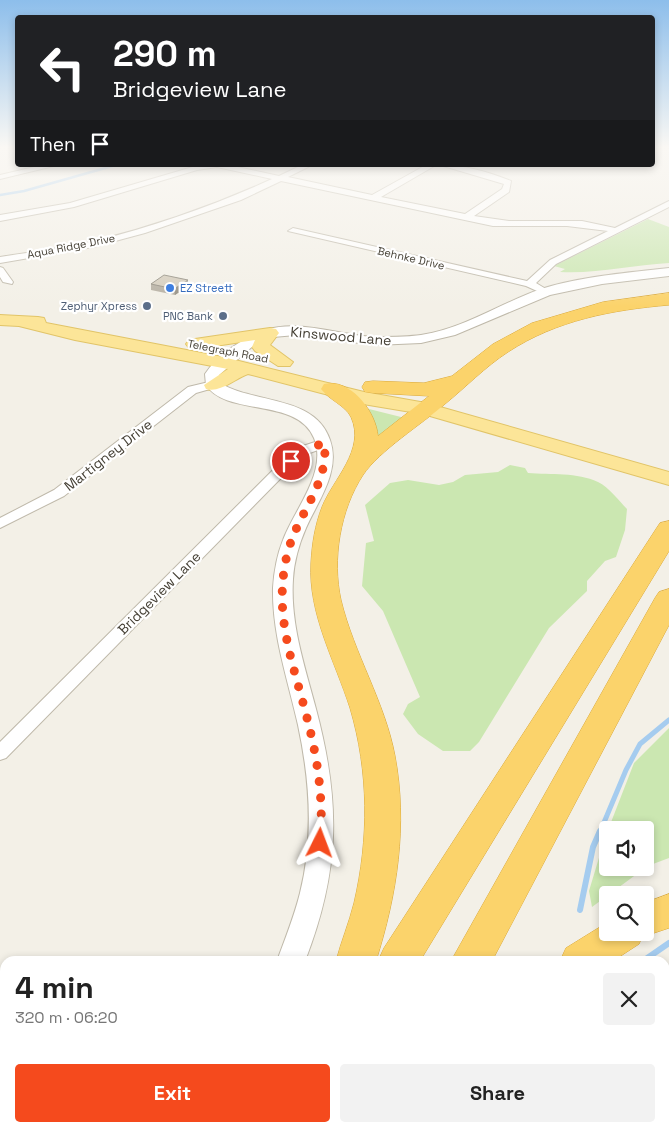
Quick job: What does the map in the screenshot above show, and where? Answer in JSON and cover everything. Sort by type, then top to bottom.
[{"type":"highway","points":[[362,460],[501,348],[542,326],[602,308],[669,299]]},
{"type":"highway","points":[[373,387],[425,390],[461,380]]},
{"type":"highway","points":[[332,389],[346,398],[364,420],[368,435],[362,460],[344,489],[331,518],[323,563],[327,600],[371,725],[383,790],[381,859],[372,908],[358,956]]},
{"type":"highway","points":[[401,956],[669,528]]},
{"type":"highway","points":[[474,956],[669,598]]},
{"type":"highway","points":[[654,917],[669,910]]},
{"type":"highway","points":[[588,956],[610,941]]},
{"type":"main road","name":"Telegraph Road","points":[[0,320],[86,326],[195,344],[229,357],[248,368],[332,389],[426,409],[669,479]]},
{"type":"main road","name":"Telegraph Road","points":[[23,322],[75,335],[229,357],[284,362],[373,387],[426,409]]},
{"type":"main road","points":[[195,344],[270,333]]},
{"type":"main road","points":[[270,333],[264,339],[262,348],[284,362]]},
{"type":"main road","points":[[213,385],[230,374],[248,368]]},
{"type":"street","points":[[0,218],[84,201]]},
{"type":"street","name":"Aqua Ridge Drive","points":[[0,260],[92,244],[142,230],[230,201]]},
{"type":"street","points":[[387,201],[508,225],[580,222],[614,230]]},
{"type":"street","points":[[466,218],[491,201]]},
{"type":"street","points":[[529,284],[553,262],[669,204]]},
{"type":"street","name":"Behnke Drive","points":[[293,231],[529,284],[546,292]]},
{"type":"street","points":[[0,270],[8,282]]},
{"type":"street","name":"Kinswood Lane","points":[[229,357],[255,339],[270,333],[296,331],[375,341],[421,339],[456,330],[546,292],[602,280],[669,272]]},
{"type":"street","points":[[229,357],[212,374],[213,385],[222,392],[264,402],[295,413],[318,431],[324,443],[325,452],[323,470],[292,540],[283,581],[286,631],[309,724],[319,786],[322,826],[316,878],[303,931],[293,956]]},
{"type":"street","name":"Martigney Drive","points":[[0,524],[59,493],[192,390],[213,385]]},
{"type":"street","name":"Bridgeview Lane","points":[[0,753],[280,471],[302,451],[324,443]]},
{"type":"green space","points":[[648,219],[669,227],[669,263],[601,271],[574,272],[560,272],[565,269],[554,266]]},
{"type":"green space","points":[[365,408],[401,417],[402,418],[378,438]]},
{"type":"green space","points":[[510,465],[525,468],[528,473],[573,475],[602,484],[627,509],[625,530],[616,557],[605,561],[587,581],[587,591],[549,628],[479,742],[470,751],[443,751],[418,734],[403,714],[408,704],[420,697],[383,611],[362,586],[366,543],[374,541],[365,505],[390,483],[408,480],[439,485],[453,482],[465,475],[498,472]]},
{"type":"green space","points":[[669,728],[669,858],[654,864],[654,821],[611,821],[634,763]]},
{"type":"green space","points":[[599,858],[599,876],[634,876],[621,886],[599,886],[599,902],[592,907],[589,891]]},
{"type":"building","points":[[164,275],[188,280],[174,289],[151,284]]},
{"type":"waterway","points":[[605,821],[626,770],[640,744],[669,720]]},
{"type":"waterway","points":[[580,910],[593,847],[599,833]]},
{"type":"waterway","points":[[650,956],[669,943]]},
{"type":"place","name":"EZ Streett","points":[[170,288]]},
{"type":"place","name":"Zephyr Xpress","points":[[147,306]]},
{"type":"place","name":"PNC Bank","points":[[223,316]]},
{"type":"route","points":[[291,461],[302,451],[324,443],[325,461],[323,470],[292,540],[286,560],[283,581],[286,631],[294,673],[309,724],[319,786],[322,826],[320,843]]}]
